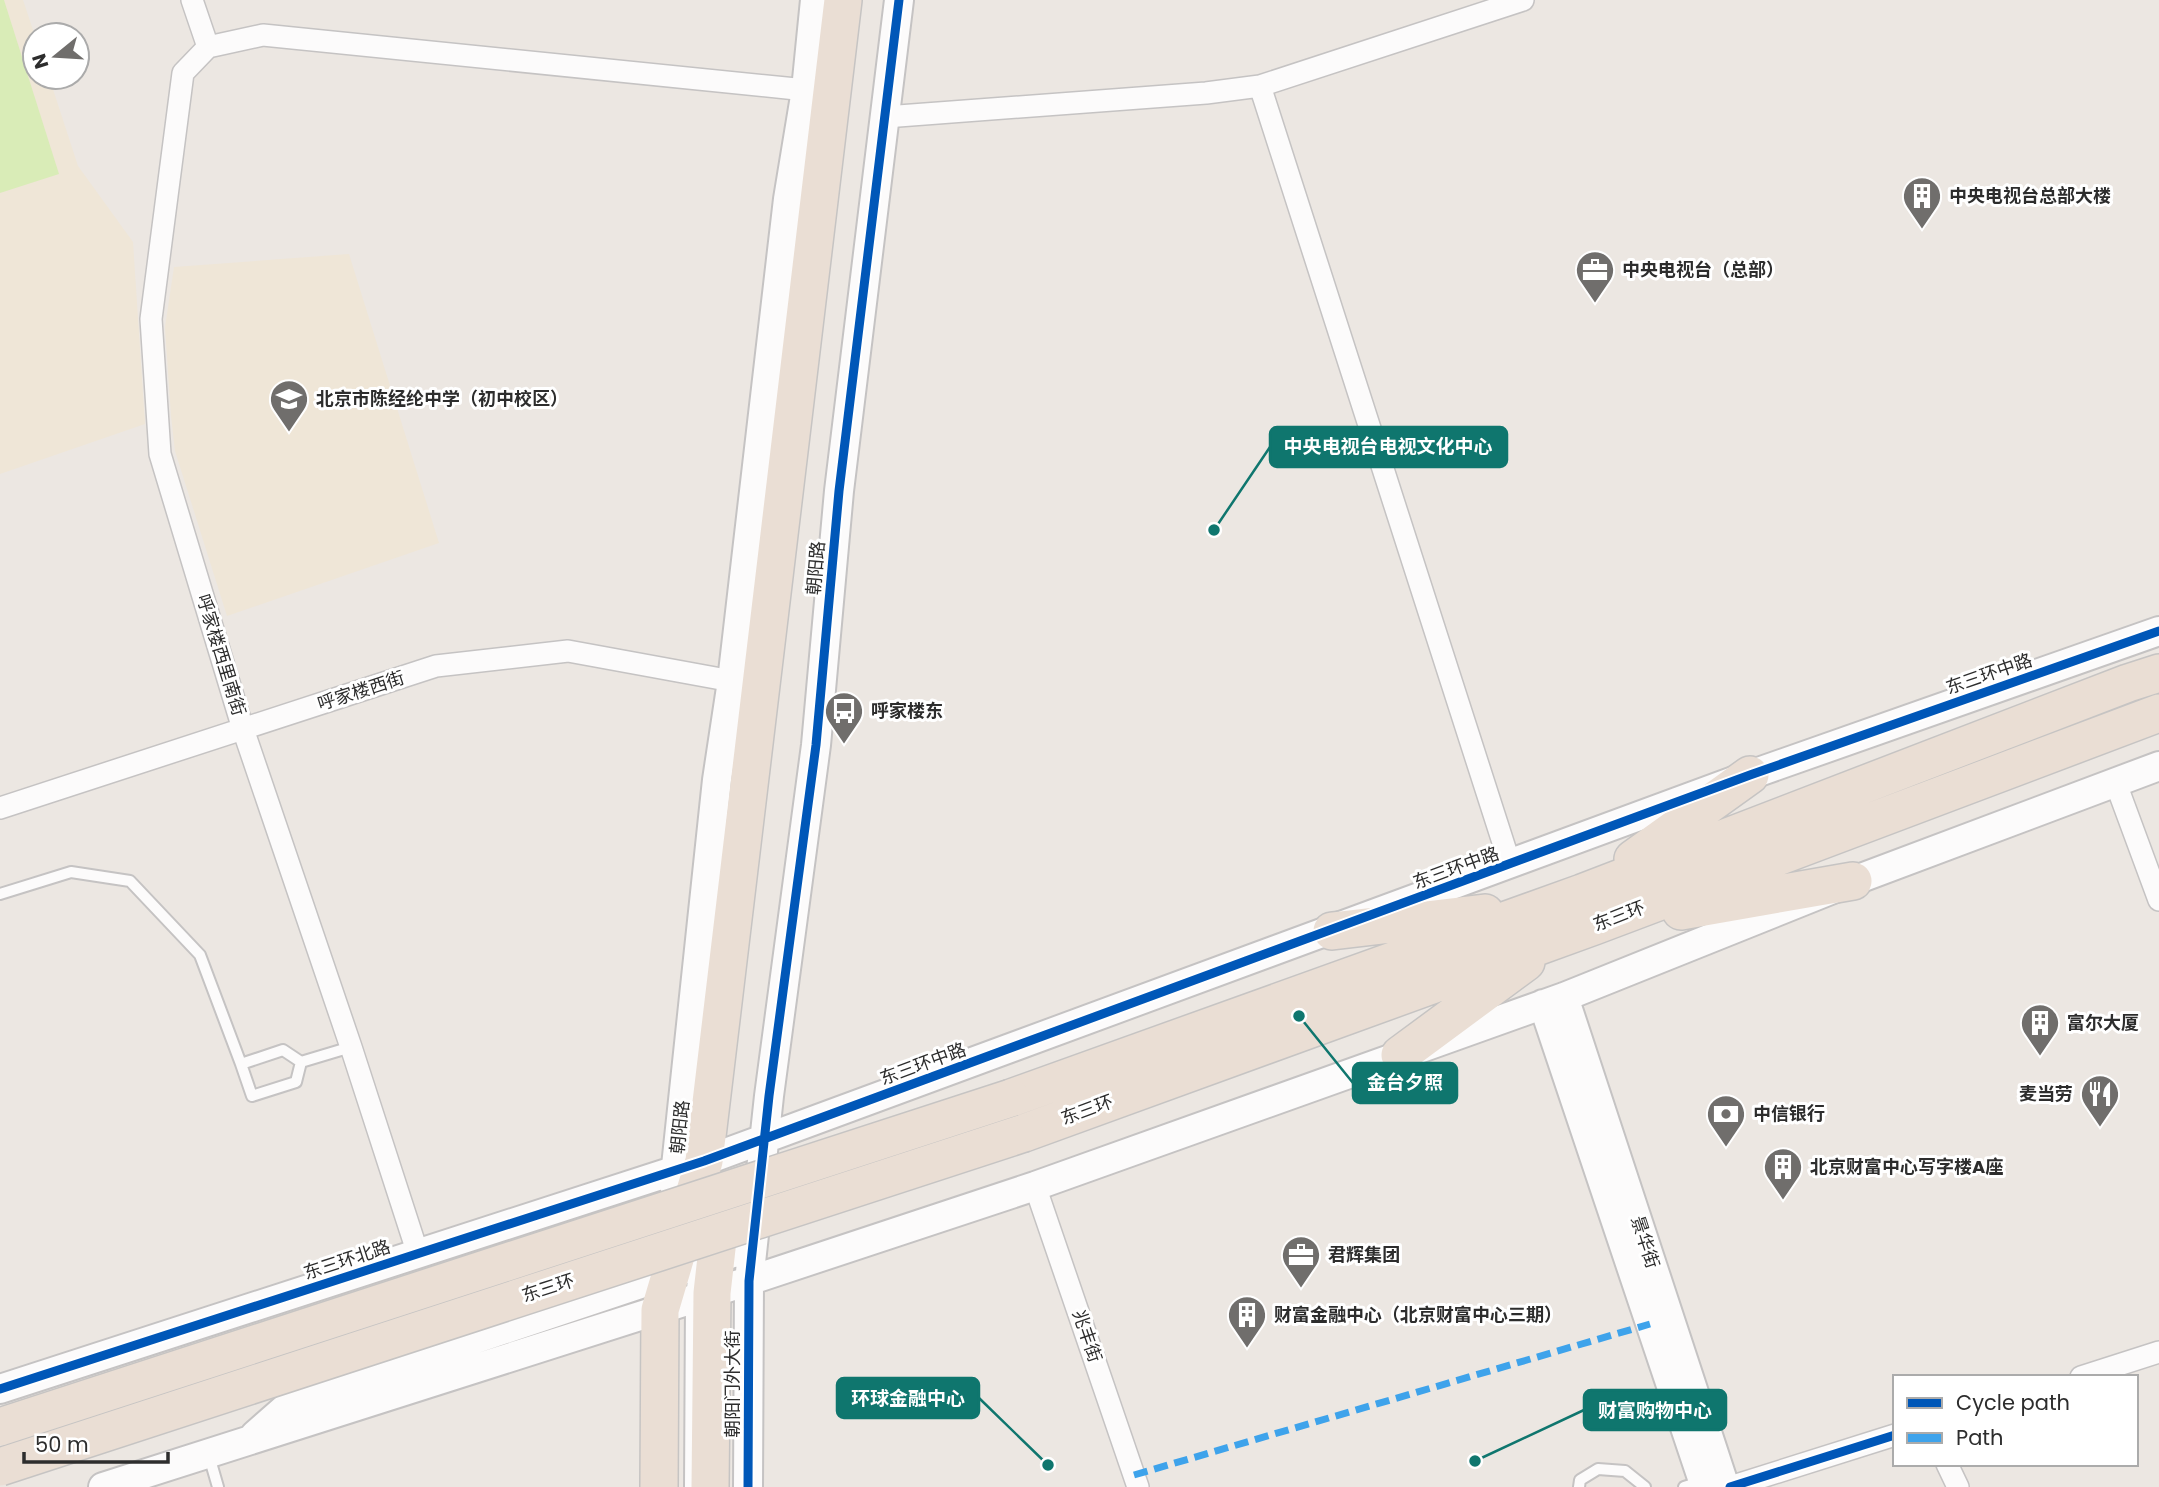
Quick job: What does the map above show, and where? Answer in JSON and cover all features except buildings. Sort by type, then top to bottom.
[{"type":"highway","name":"朝阳路","points":[[703,1161],[843,0]]},
{"type":"highway","name":"朝阳路","points":[[703,1161],[758,919],[864,0]]},
{"type":"highway","name":"东三环","points":[[1588,909],[2144,678]]},
{"type":"highway","name":"东三环","points":[[0,1467],[1024,1133],[1588,909],[2150,716]]},
{"type":"highway","points":[[1588,909],[1750,775]]},
{"type":"highway","points":[[1588,909],[1853,881]]},
{"type":"highway","points":[[1332,930],[1553,922]]},
{"type":"highway","points":[[1400,1055],[1553,922]]},
{"type":"highway","name":"东三环","points":[[0,1427],[1553,922]]},
{"type":"highway","points":[[687,1282],[703,1161]]},
{"type":"highway","points":[[659,1487],[703,1161]]},
{"type":"highway","name":"朝阳门外大街","points":[[687,1282],[710,1487]]},
{"type":"street","points":[[192,0],[208,47],[263,35],[806,90]]},
{"type":"street","name":"朝阳路","points":[[703,1161],[717,780],[732,681],[788,199],[806,90],[815,0]]},
{"type":"street","name":"朝阳路","points":[[752,1246],[816,745],[839,491],[899,0]]},
{"type":"street","points":[[885,117],[1206,93],[1260,86],[1523,0]]},
{"type":"street","name":"呼家楼西里南街","points":[[208,47],[183,73],[151,320],[160,454],[243,729],[418,1254]]},
{"type":"street","points":[[1260,86],[1510,864]]},
{"type":"street","name":"东三环中路","points":[[703,1161],[1750,775],[2159,631]]},
{"type":"street","name":"呼家楼西街","points":[[0,808],[436,666],[568,650],[732,681]]},
{"type":"street","points":[[247,1441],[296,1399],[616,1292],[687,1282],[748,1281],[1035,1186],[1554,1000],[1853,881],[2159,766]]},
{"type":"street","points":[[2115,781],[2159,900]]},
{"type":"street","name":"景华街","points":[[1554,1000],[1709,1486]]},
{"type":"street","name":"东三环北路","points":[[0,1389],[703,1161]]},
{"type":"street","name":"兆丰街","points":[[1035,1186],[1138,1487]]},
{"type":"street","points":[[589,1198],[625,1321]]},
{"type":"street","points":[[103,1487],[625,1321],[752,1246]]},
{"type":"street","name":"朝阳门外大街","points":[[748,1487],[748,1281],[752,1246]]},
{"type":"street","points":[[2087,1375],[2159,1352]]},
{"type":"street","points":[[2113,1375],[2159,1360]]},
{"type":"street","points":[[1709,1486],[1893,1436]]},
{"type":"street","points":[[1757,1487],[1893,1445]]},
{"type":"street","points":[[1941,1466],[1951,1487]]},
{"type":"street","points":[[1948,1466],[1958,1487]]},
{"type":"lane","points":[[0,894],[71,872],[130,881],[200,955],[252,1096],[296,1082],[300,1062]]},
{"type":"lane","points":[[300,1062],[351,1047]]},
{"type":"lane","points":[[241,1064],[283,1050],[300,1062]]},
{"type":"lane","points":[[699,1213],[703,1161]]},
{"type":"lane","points":[[690,1487],[687,1282],[698,1226]]},
{"type":"lane","points":[[208,1453],[218,1487]]},
{"type":"lane","points":[[1579,1487],[1580,1480],[1598,1469],[1625,1471],[1645,1487]]},
{"type":"shaded area","points":[[0,0],[23,0],[30,21],[21,21],[21,91],[54,91],[78,166],[133,242],[145,424],[0,474]]},
{"type":"shaded area","name":"北京市陈经纶中学（初中校区）","points":[[349,254],[439,543],[227,616],[175,451],[165,327],[174,267]]},
{"type":"green space","points":[[0,0],[4,0],[21,54],[21,91],[33,91],[59,174],[0,193]]},
{"type":"marked path","points":[[1134,1475],[1650,1324]]},
{"type":"cycle path","points":[[748,1487],[749,1281],[769,1096],[816,745],[839,491],[899,0]]},
{"type":"cycle path","points":[[0,1389],[704,1161],[1750,775],[2159,631]]},
{"type":"cycle path","points":[[1730,1487],[1893,1436]]},
{"type":"place","name":"中央电视台总部大楼","points":[[1922,230]]},
{"type":"place","name":"中央电视台（总部）","points":[[1595,304]]},
{"type":"place","name":"北京市陈经纶中学（初中校区）","points":[[289,433]]},
{"type":"place","name":"中央电视台电视文化中心","points":[[1214,530]]},
{"type":"place","name":"呼家楼东","points":[[844,745]]},
{"type":"place","name":"金台夕照","points":[[1299,1016]]},
{"type":"place","name":"富尔大厦","points":[[2040,1057]]},
{"type":"place","name":"麦当劳","points":[[2100,1128]]},
{"type":"place","name":"中信银行","points":[[1726,1148]]},
{"type":"place","name":"北京财富中心写字楼A座","points":[[1783,1201]]},
{"type":"place","name":"君辉集团","points":[[1301,1289]]},
{"type":"place","name":"财富金融中心（北京财富中心三期）","points":[[1247,1349]]},
{"type":"place","name":"财富购物中心","points":[[1475,1461]]},
{"type":"place","name":"环球金融中心","points":[[1048,1465]]}]
